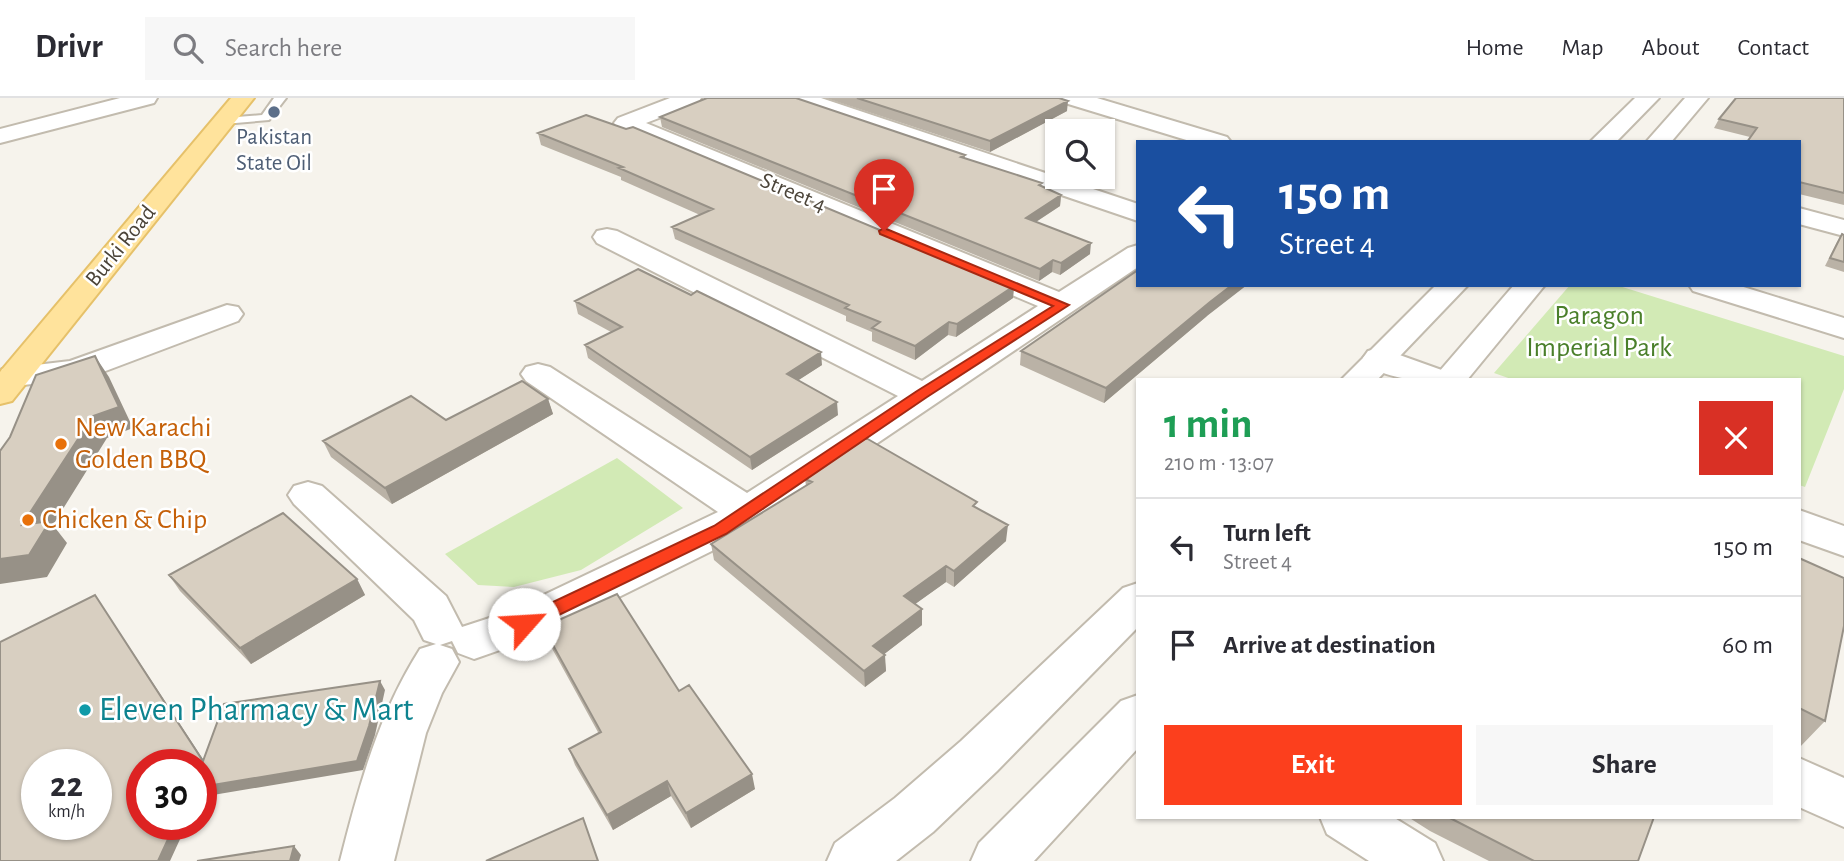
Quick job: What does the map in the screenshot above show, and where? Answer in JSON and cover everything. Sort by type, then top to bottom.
[{"type":"main road","name":"Burki Road","points":[[27,321],[222,109],[243,98]]},
{"type":"main road","name":"Burki Road","points":[[7,385],[222,109]]},
{"type":"street","points":[[0,136],[146,98]]},
{"type":"street","name":"Street 4","points":[[690,98],[626,123],[1063,305]]},
{"type":"street","points":[[799,98],[1136,212]]},
{"type":"street","points":[[1073,98],[1212,140]]},
{"type":"street","points":[[1604,140],[1648,98]]},
{"type":"street","points":[[1660,140],[1698,98]]},
{"type":"street","points":[[1801,217],[1844,228]]},
{"type":"street","points":[[607,237],[922,394]]},
{"type":"street","points":[[367,861],[399,732],[417,691],[450,643],[524,624],[720,530],[922,394],[1136,255]]},
{"type":"street","points":[[1369,369],[1451,287]]},
{"type":"street","points":[[1450,378],[1528,287]]},
{"type":"street","points":[[1711,287],[1844,328]]},
{"type":"street","points":[[7,385],[75,371],[227,314]]},
{"type":"street","points":[[1369,369],[1425,378]]},
{"type":"street","points":[[538,374],[747,512]]},
{"type":"street","points":[[308,495],[430,608],[450,643]]},
{"type":"street","points":[[1801,525],[1844,542]]},
{"type":"street","points":[[854,861],[915,815],[979,756],[1136,601]]},
{"type":"street","points":[[998,861],[1136,717]]},
{"type":"street","points":[[1801,782],[1844,804]]},
{"type":"street","points":[[1349,819],[1416,861]]},
{"type":"lane","points":[[222,109],[265,118],[280,98]]},
{"type":"green space","name":"Paragon Imperial Park","points":[[1568,287],[1622,287],[1844,356],[1844,389],[1805,487],[1801,486],[1801,378],[1508,378],[1494,373]]},
{"type":"green space","points":[[617,458],[683,508],[581,570],[514,587],[478,585],[445,554]]},
{"type":"building","points":[[707,98],[796,98],[1042,183],[1039,185],[1061,195],[1026,218],[1091,243],[1061,263],[1053,260],[1040,269],[660,117]]},
{"type":"building","points":[[857,98],[1059,98],[1068,101],[990,141]]},
{"type":"building","points":[[1736,98],[1844,98],[1844,193],[1801,182],[1801,140],[1748,140],[1757,128],[1719,119]]},
{"type":"building","points":[[586,115],[626,129],[633,127],[1014,286],[957,324],[949,322],[915,346],[872,328],[880,322],[845,308],[849,305],[672,227],[713,209],[619,168],[623,167],[538,133]]},
{"type":"building","points":[[1842,234],[1844,235],[1844,262],[1830,258]]},
{"type":"building","points":[[638,269],[691,295],[697,291],[821,352],[787,374],[837,402],[750,457],[585,345],[622,327],[575,301]]},
{"type":"building","points":[[1136,271],[1136,287],[1229,287],[1106,388],[1021,351]]},
{"type":"building","points":[[95,356],[119,407],[93,416],[22,525],[50,521],[29,555],[0,559],[0,451],[10,437],[36,375]]},
{"type":"building","points":[[522,381],[548,399],[385,488],[323,441],[411,396],[446,420]]},
{"type":"building","points":[[866,438],[977,502],[973,506],[1008,525],[954,571],[946,566],[904,596],[922,609],[873,646],[885,655],[864,671],[711,544],[812,482],[805,479]]},
{"type":"building","points":[[283,513],[357,579],[240,648],[169,575]]},
{"type":"building","points":[[1801,559],[1844,578],[1844,626],[1825,721],[1801,709]]},
{"type":"building","points":[[617,594],[679,691],[689,685],[752,774],[686,813],[667,781],[607,815],[569,749],[601,732],[543,627]]},
{"type":"building","name":"Eleven Pharmacy & Mart","points":[[95,595],[165,703],[142,716],[171,712],[195,749],[126,749],[126,840],[168,840],[158,861],[0,861],[0,642]]},
{"type":"building","name":"Eleven Pharmacy & Mart","points":[[380,681],[357,761],[217,784],[217,749],[207,749],[224,704]]},
{"type":"building","points":[[583,818],[598,861],[486,861]]},
{"type":"building","points":[[1452,819],[1653,819],[1638,861],[1534,861]]},
{"type":"building","points":[[294,846],[290,861],[197,861]]},
{"type":"place","name":"Pakistan State Oil","points":[[274,112]]},
{"type":"place","name":"New Karachi Golden BBQ","points":[[61,444]]},
{"type":"place","name":"Chicken & Chip","points":[[28,520]]},
{"type":"place","name":"Eleven Pharmacy & Mart","points":[[85,710]]},
{"type":"route","points":[[524,624],[720,530],[922,394],[1063,305],[884,231]]}]
